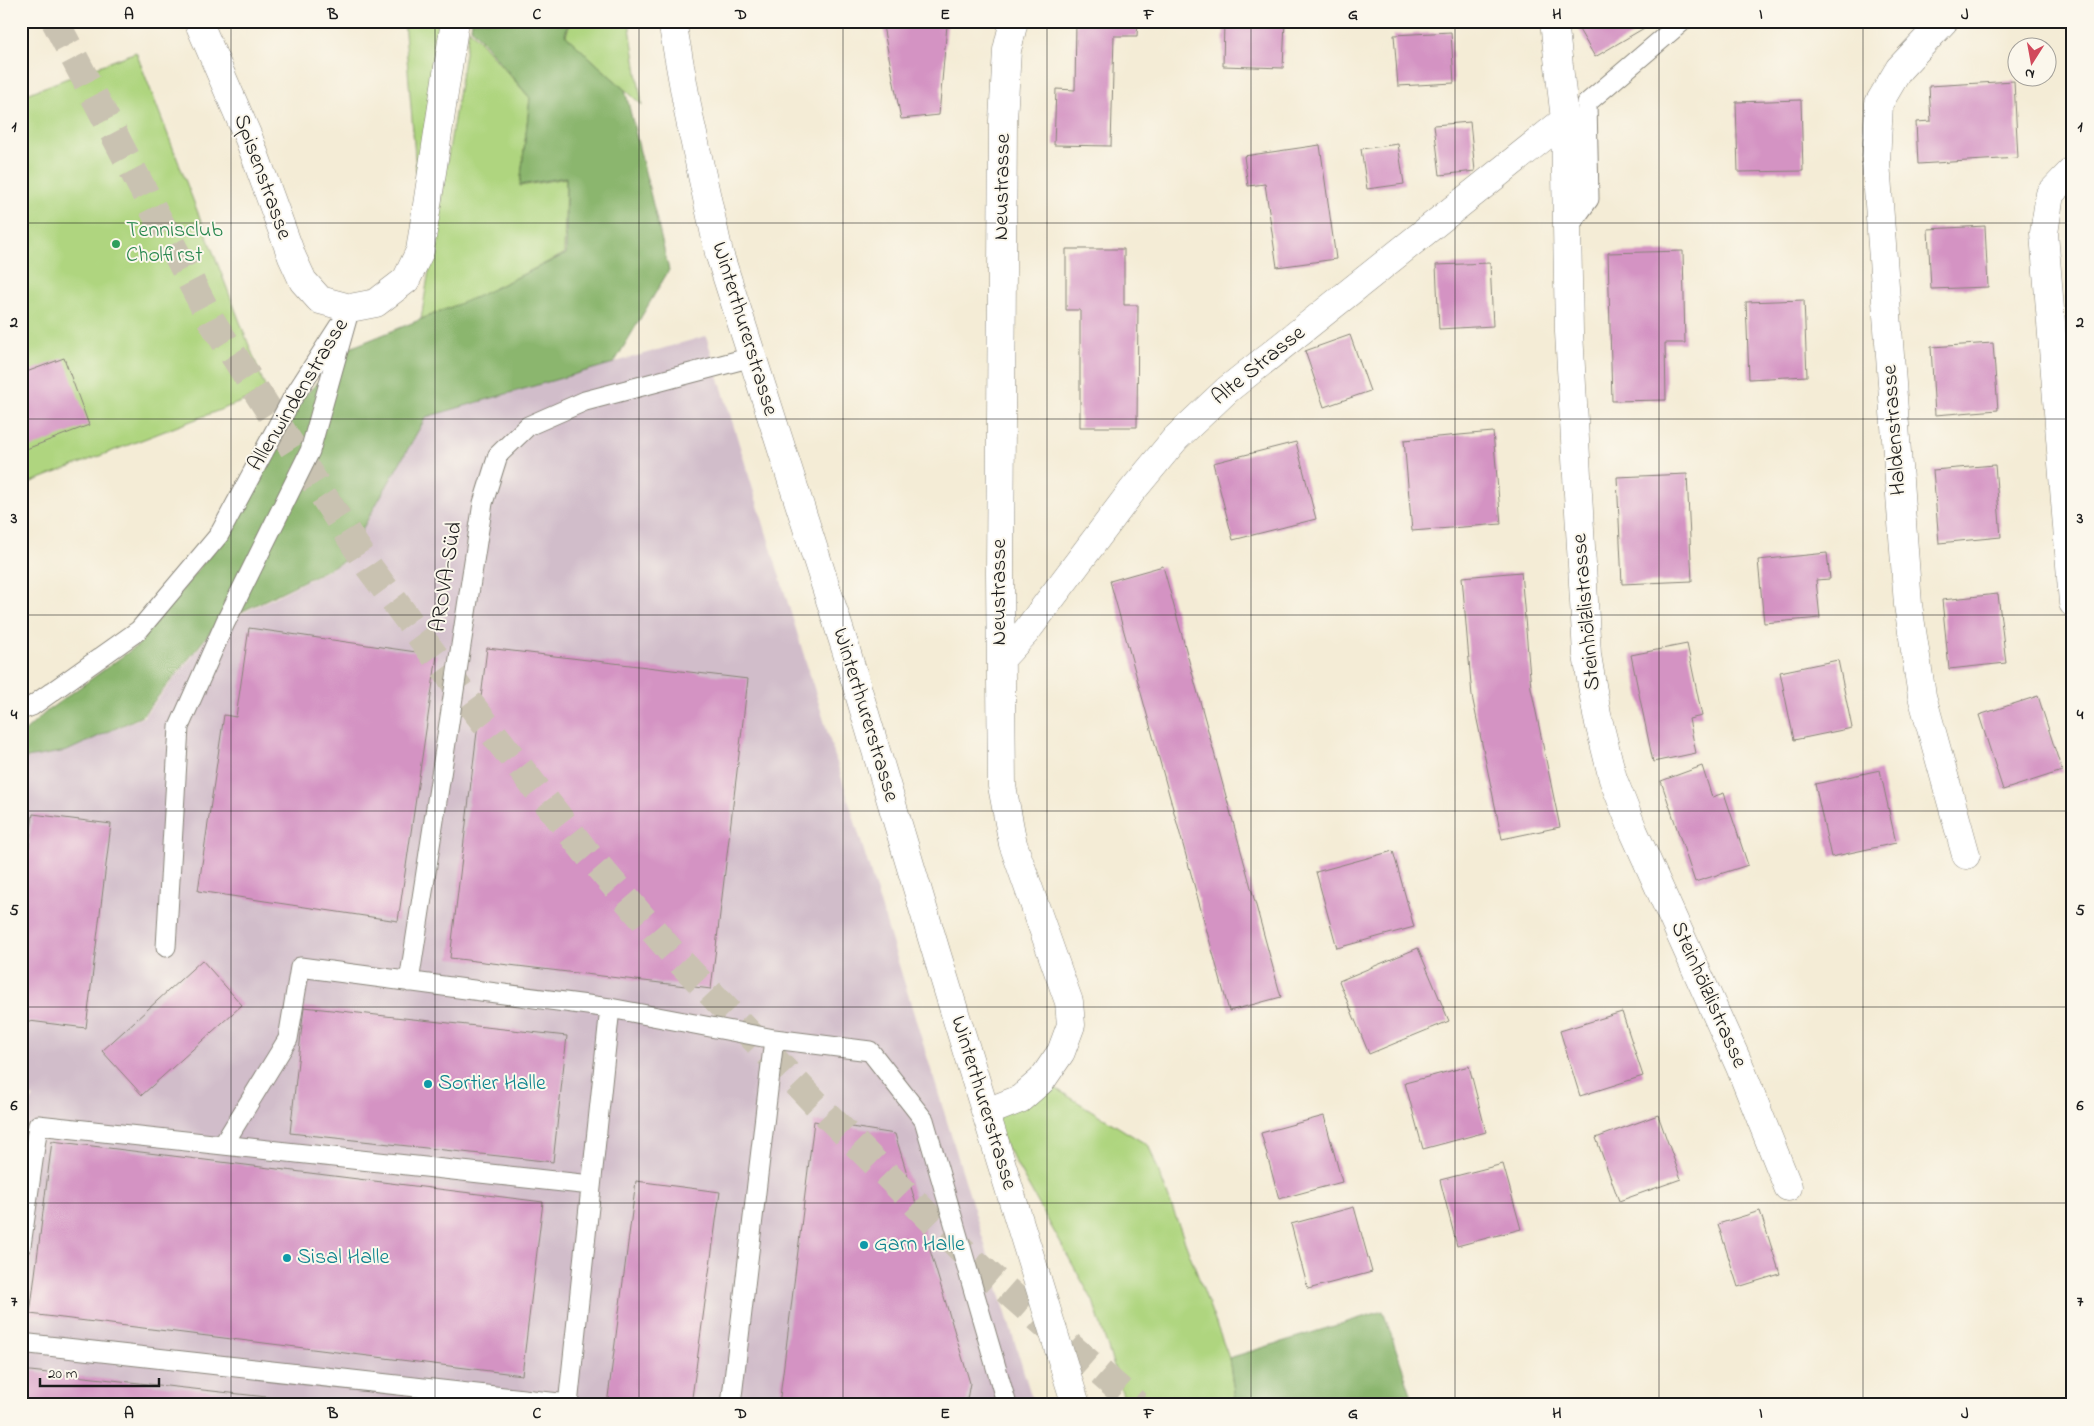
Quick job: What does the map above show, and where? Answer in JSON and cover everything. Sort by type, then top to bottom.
[{"type":"street","name":"Spisenstrasse","points":[[198,21],[239,114],[292,258],[303,281],[320,300],[350,308]]},
{"type":"street","name":"Allenwindenstrasse","points":[[350,308],[376,302],[406,280],[420,252],[455,21]]},
{"type":"street","name":"Winterthurerstrasse","points":[[672,21],[689,116],[719,253],[846,650],[937,955],[1076,1405]]},
{"type":"street","name":"Neustrasse","points":[[987,1112],[1020,1099],[1042,1080],[1061,1052],[1071,1026],[1070,1002],[1013,844],[1002,786],[1003,120],[1007,50],[1014,21]]},
{"type":"street","name":"Steinhölzlistrasse","points":[[1554,21],[1565,120],[1569,332],[1587,655],[1597,715],[1613,779],[1634,832],[1740,1066],[1788,1187]]},
{"type":"street","name":"Haldenstrasse","points":[[1944,21],[1899,69],[1879,102],[1876,162],[1908,605],[1922,696],[1966,855]]},
{"type":"street","name":"Alte Strasse","points":[[1001,659],[1025,633],[1132,491],[1176,438],[1227,390],[1565,120]]},
{"type":"street","points":[[2073,170],[2050,194],[2044,233],[2073,603]]},
{"type":"lane","points":[[1568,228],[1589,199],[1587,104],[1683,21]]},
{"type":"lane","name":"Allenwindenstrasse","points":[[21,710],[32,706],[139,630],[219,535],[292,400],[350,308]]},
{"type":"lane","points":[[166,947],[179,727],[224,623],[310,451],[350,308]]},
{"type":"lane","name":"AROVA-Süd","points":[[409,982],[483,504],[498,455],[528,426],[585,401],[752,357]]},
{"type":"lane","points":[[223,1145],[288,1039],[300,967],[610,1008],[774,1039],[870,1051],[924,1120],[1007,1405]]},
{"type":"lane","points":[[21,1343],[568,1405],[610,1008]]},
{"type":"lane","points":[[731,1405],[774,1039]]},
{"type":"lane","points":[[21,1246],[38,1125],[591,1185]]},
{"type":"shaded area","points":[[706,336],[1034,1405],[21,1405],[21,1115],[34,1097],[21,1092],[21,760],[68,750],[143,717],[217,626],[344,562],[426,417]]},
{"type":"green space","points":[[404,21],[442,21],[417,181]]},
{"type":"green space","points":[[472,21],[569,21],[565,35],[625,90],[669,270],[614,363],[426,417],[344,561],[217,624],[142,716],[67,751],[21,759],[21,735],[47,711],[138,645],[227,533],[297,404],[350,348],[476,297],[566,254],[566,177],[520,185],[530,98],[471,28]]},
{"type":"green space","points":[[570,21],[629,21],[642,105],[566,36]]},
{"type":"green space","points":[[469,29],[530,98],[520,186],[566,178],[564,254],[475,298],[421,319]]},
{"type":"green space","name":"Tennisclub Cholfirst","points":[[136,52],[267,392],[21,486],[21,96]]},
{"type":"green space","points":[[1042,1080],[1149,1146],[1229,1358],[1236,1405],[1126,1405],[1093,1301],[987,1112]]},
{"type":"green space","points":[[1383,1311],[1415,1405],[1236,1405],[1229,1358]]},
{"type":"building","points":[[882,21],[945,21],[947,25],[939,115],[901,119]]},
{"type":"building","points":[[1076,21],[1138,21],[1137,36],[1114,36],[1111,146],[1054,145],[1056,89],[1075,90]]},
{"type":"building","points":[[1224,21],[1285,21],[1283,68],[1223,66]]},
{"type":"building","points":[[1574,21],[1656,21],[1595,57]]},
{"type":"building","points":[[1451,32],[1454,83],[1398,86],[1394,35]]},
{"type":"building","points":[[2006,81],[2006,88],[2014,88],[2018,158],[1918,164],[1916,122],[1931,121],[1929,86]]},
{"type":"building","points":[[1801,100],[1803,171],[1738,172],[1736,102]]},
{"type":"building","points":[[1470,122],[1475,171],[1440,175],[1434,125]]},
{"type":"building","points":[[1398,144],[1404,184],[1367,189],[1361,149]]},
{"type":"building","points":[[1320,145],[1336,259],[1277,267],[1265,184],[1248,186],[1244,156]]},
{"type":"building","points":[[1985,226],[1988,287],[1931,289],[1928,229]]},
{"type":"building","points":[[1066,249],[1124,249],[1124,305],[1138,305],[1137,427],[1080,427],[1080,310],[1066,310]]},
{"type":"building","points":[[1683,251],[1685,343],[1665,343],[1666,400],[1612,401],[1608,253]]},
{"type":"building","points":[[1490,263],[1493,326],[1439,329],[1436,265]]},
{"type":"building","points":[[1804,300],[1807,376],[1749,379],[1746,302]]},
{"type":"building","points":[[1350,335],[1370,391],[1324,407],[1305,351]]},
{"type":"building","points":[[1993,343],[1998,410],[1935,415],[1931,347]]},
{"type":"building","points":[[64,358],[89,425],[21,451],[21,374]]},
{"type":"building","points":[[1493,432],[1501,524],[1412,531],[1404,440]]},
{"type":"building","points":[[1296,442],[1316,519],[1233,540],[1213,463]]},
{"type":"building","points":[[1995,465],[2001,537],[1939,543],[1933,470]]},
{"type":"building","points":[[1687,474],[1692,581],[1622,584],[1617,477]]},
{"type":"building","points":[[1827,553],[1830,579],[1816,580],[1820,618],[1764,623],[1758,560]]},
{"type":"building","points":[[1163,566],[1281,997],[1229,1011],[1110,581]]},
{"type":"building","points":[[1521,572],[1531,688],[1560,827],[1502,839],[1472,696],[1462,577]]},
{"type":"building","points":[[1998,594],[2006,663],[1949,669],[1942,600]]},
{"type":"building","points":[[249,628],[437,655],[398,921],[198,891],[224,715],[236,717]]},
{"type":"building","points":[[1687,644],[1702,716],[1689,719],[1696,753],[1653,762],[1631,655]]},
{"type":"building","points":[[487,648],[748,679],[711,989],[450,958]]},
{"type":"building","points":[[1838,660],[1852,728],[1794,740],[1780,672]]},
{"type":"building","points":[[2038,696],[2062,771],[2003,790],[1979,715]]},
{"type":"building","points":[[1702,766],[1712,797],[1724,793],[1748,865],[1695,882],[1661,781]]},
{"type":"building","points":[[1880,770],[1896,843],[1831,857],[1815,784]]},
{"type":"building","points":[[33,814],[111,824],[86,1028],[21,1020],[21,908]]},
{"type":"building","points":[[1393,851],[1414,927],[1337,948],[1316,872]]},
{"type":"building","points":[[1418,948],[1449,1021],[1369,1054],[1339,981]]},
{"type":"building","points":[[202,960],[242,1005],[142,1095],[102,1051]]},
{"type":"building","name":"Sortier Halle","points":[[304,1007],[567,1036],[553,1162],[290,1133]]},
{"type":"building","points":[[1622,1012],[1643,1076],[1580,1096],[1560,1031]]},
{"type":"building","points":[[1469,1066],[1486,1132],[1423,1149],[1405,1083]]},
{"type":"building","points":[[1658,1115],[1681,1179],[1619,1201],[1596,1138]]},
{"type":"building","points":[[1324,1116],[1342,1182],[1279,1199],[1261,1133]]},
{"type":"building","name":"Garn Halle","points":[[814,1121],[895,1134],[970,1383],[966,1405],[779,1405]]},
{"type":"building","name":"Sisal Halle","points":[[52,1141],[543,1202],[522,1375],[30,1314]]},
{"type":"building","points":[[1503,1164],[1521,1229],[1457,1246],[1440,1180]]},
{"type":"building","points":[[636,1181],[720,1192],[691,1405],[607,1405]]},
{"type":"building","points":[[1354,1207],[1372,1272],[1308,1289],[1291,1224]]},
{"type":"building","points":[[1760,1211],[1780,1274],[1738,1287],[1718,1224]]},
{"type":"building","points":[[21,1370],[321,1403],[321,1405],[21,1405]]},
{"type":"tunnel","points":[[55,21],[211,320],[369,567],[471,705],[585,851],[676,957],[827,1115],[972,1260],[1137,1405]]},
{"type":"place","name":"Tennisclub Cholfirst","points":[[116,244]]},
{"type":"place","name":"Sortier Halle","points":[[428,1084]]},
{"type":"place","name":"Garn Halle","points":[[864,1245]]},
{"type":"place","name":"Sisal Halle","points":[[287,1258]]}]
